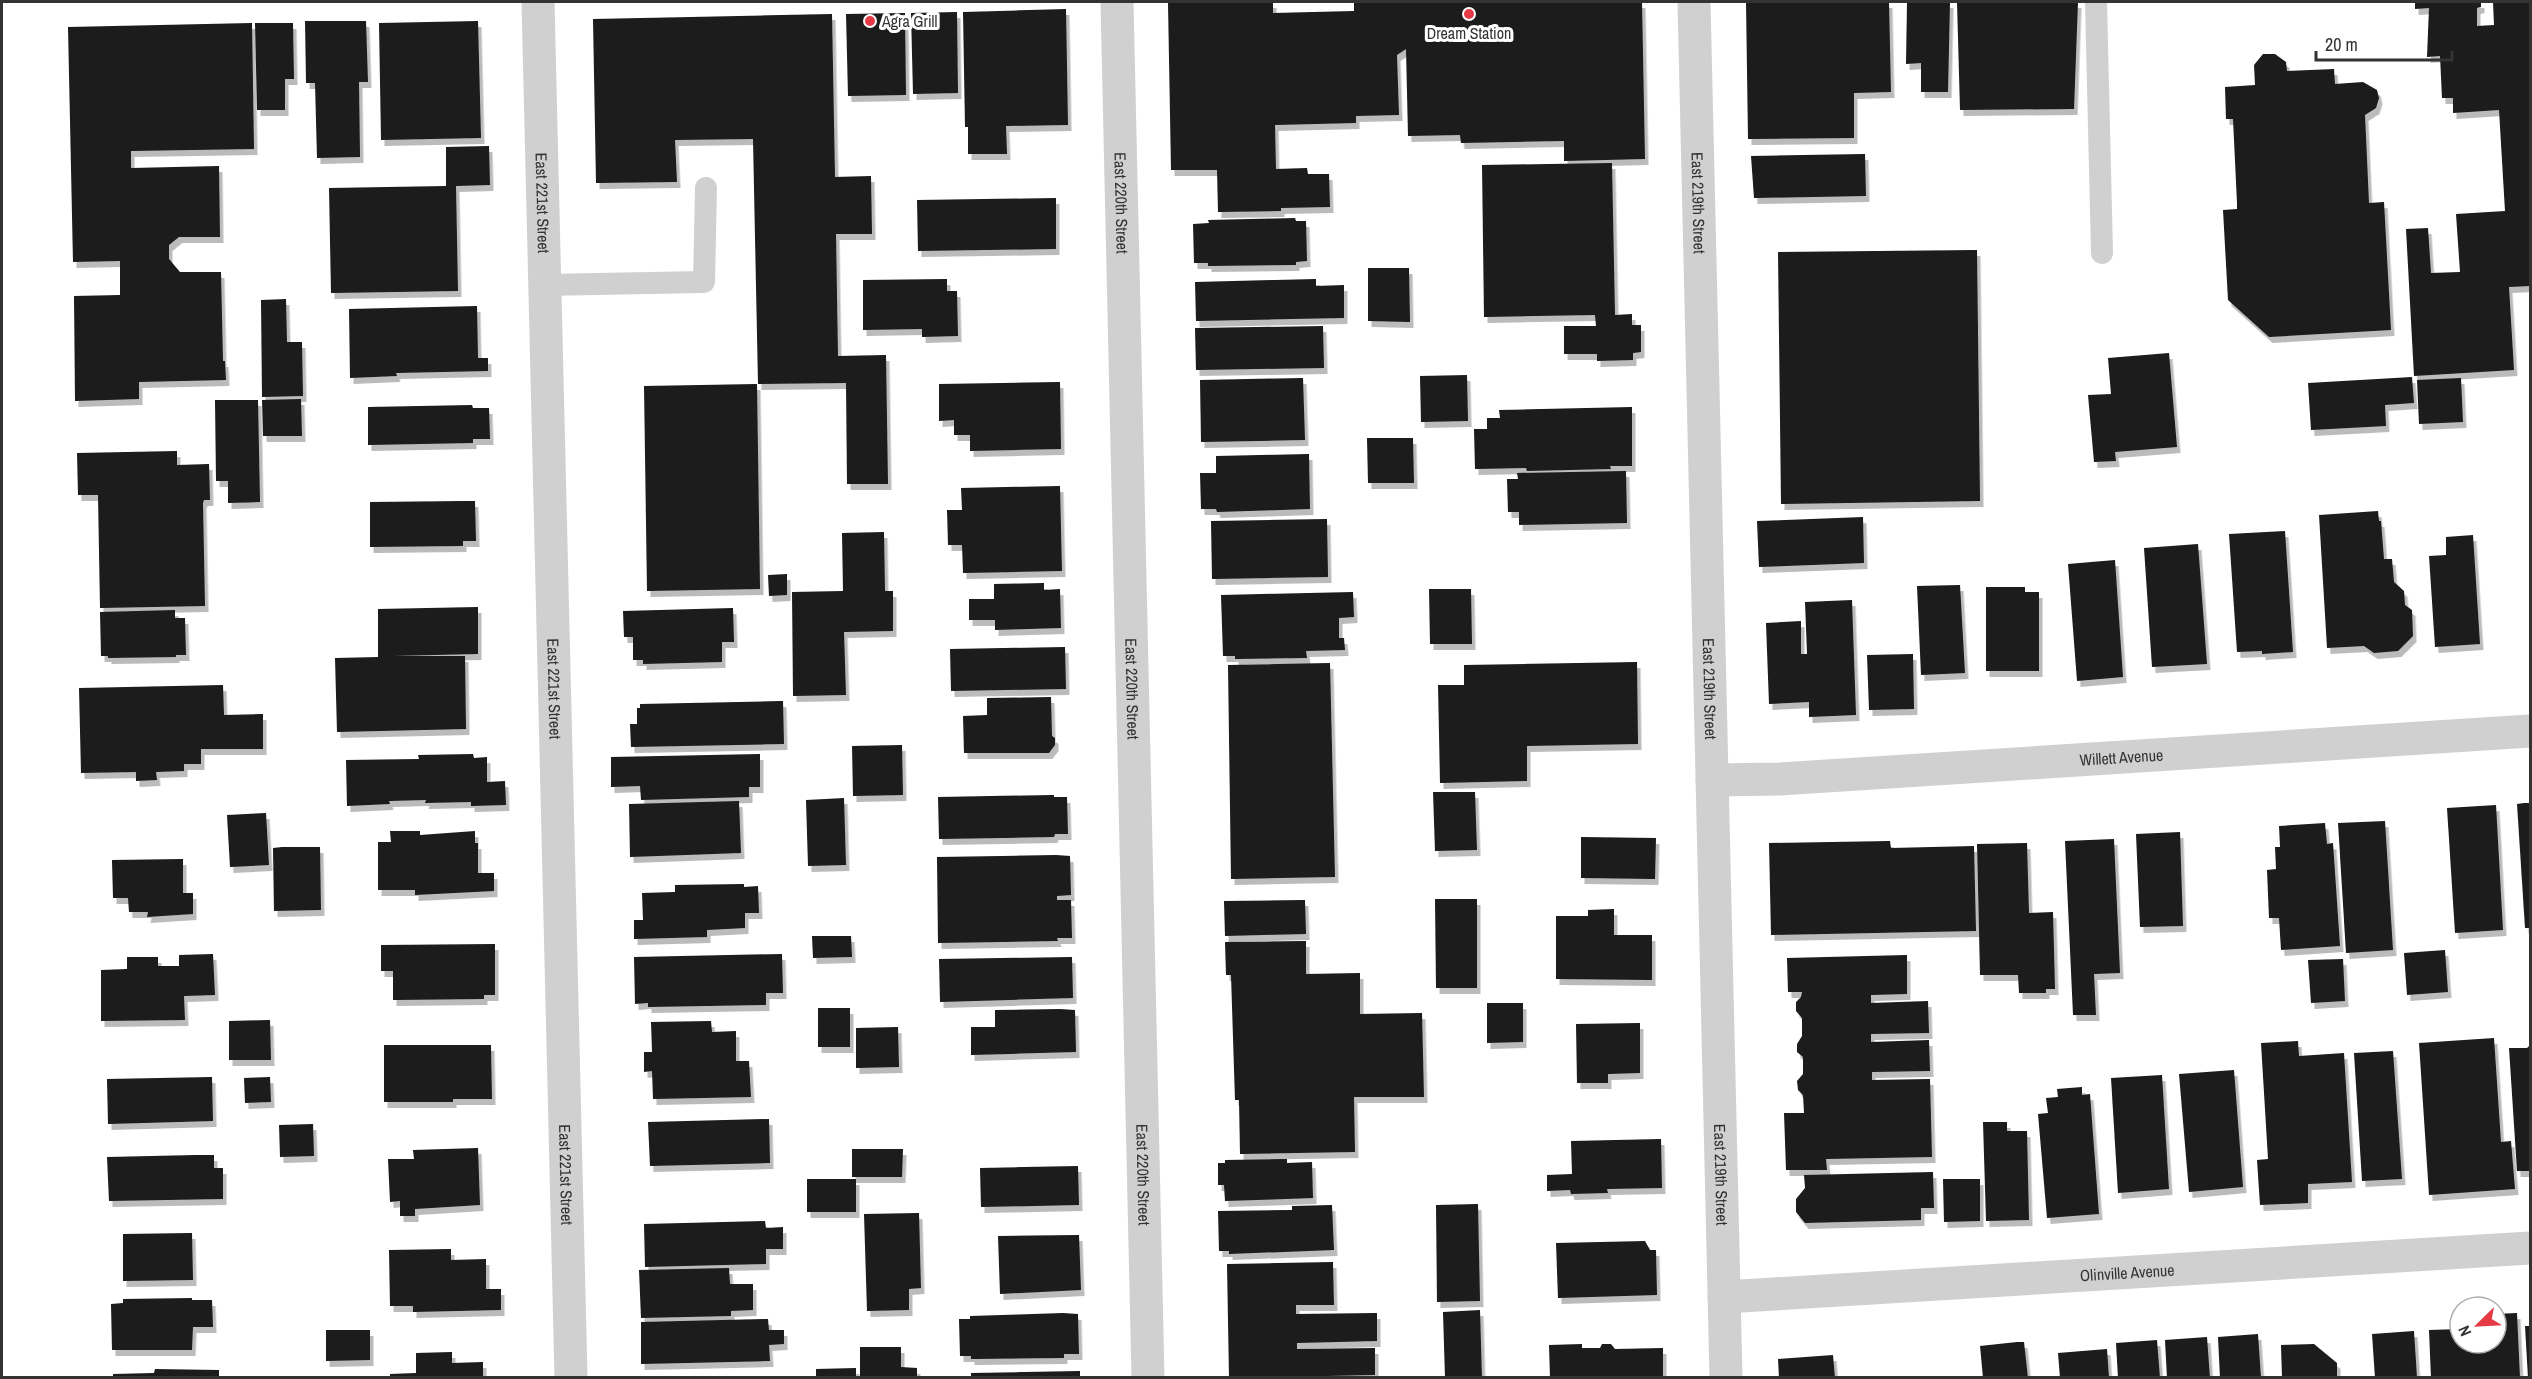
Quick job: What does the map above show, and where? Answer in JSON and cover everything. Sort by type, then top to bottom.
[{"type":"street","name":"East 221st Street","points":[[538,2],[571,1377]]},
{"type":"street","name":"East 220th Street","points":[[1117,2],[1148,1377]]},
{"type":"street","name":"East 219th Street","points":[[1694,2],[1726,1377]]},
{"type":"street","name":"Willett Avenue","points":[[1712,780],[1779,779],[2530,731]]},
{"type":"street","name":"Olinville Avenue","points":[[1724,1297],[2530,1248]]},
{"type":"lane","points":[[2096,2],[2103,253]]},
{"type":"lane","points":[[543,285],[704,282],[706,188]]},
{"type":"building","points":[[1273,2],[1273,13],[1354,11],[1354,2],[1642,2],[1645,159],[1564,161],[1564,141],[1461,143],[1460,135],[1408,136],[1406,49],[1397,55],[1399,115],[1356,116],[1356,123],[1275,125],[1276,169],[1307,168],[1308,174],[1329,174],[1330,207],[1281,208],[1281,211],[1218,212],[1217,170],[1171,170],[1168,3]]},
{"type":"building","points":[[1746,2],[1889,2],[1891,92],[1854,93],[1854,138],[1748,139]]},
{"type":"building","points":[[1907,2],[1950,2],[1948,92],[1921,92],[1921,63],[1906,64]]},
{"type":"building","points":[[1957,2],[2078,2],[2074,109],[1960,110]]},
{"type":"building","points":[[2415,2],[2481,2],[2481,7],[2477,8],[2477,26],[2494,25],[2493,2],[2530,2],[2530,286],[2509,287],[2514,370],[2414,376],[2406,229],[2428,228],[2431,273],[2460,272],[2456,214],[2505,211],[2499,110],[2453,113],[2453,98],[2442,98],[2440,56],[2427,57],[2429,8],[2415,9]]},
{"type":"building","points":[[1066,9],[1068,125],[1006,126],[1007,154],[968,154],[968,127],[965,127],[963,12]]},
{"type":"building","points":[[957,12],[958,93],[913,94],[911,13]]},
{"type":"building","points":[[905,13],[906,95],[848,96],[846,14]]},
{"type":"building","points":[[832,14],[835,177],[871,176],[872,234],[836,234],[838,356],[886,355],[888,484],[847,484],[846,383],[758,384],[753,139],[675,140],[677,182],[596,183],[593,19]]},
{"type":"building","points":[[305,21],[366,21],[368,82],[359,82],[360,157],[317,158],[315,83],[306,83]]},
{"type":"building","points":[[478,21],[481,138],[381,140],[379,23]]},
{"type":"building","points":[[252,23],[254,149],[131,151],[131,168],[219,166],[220,237],[179,237],[169,245],[169,259],[180,272],[221,272],[223,361],[225,361],[226,380],[139,382],[139,399],[75,401],[74,296],[120,295],[120,261],[73,262],[68,27]]},
{"type":"building","points":[[255,23],[293,23],[294,79],[285,79],[285,110],[257,110]]},
{"type":"building","points":[[2263,54],[2275,54],[2286,62],[2287,71],[2334,69],[2335,84],[2363,82],[2377,90],[2379,98],[2376,108],[2365,115],[2369,203],[2384,202],[2391,330],[2269,337],[2228,300],[2223,210],[2237,209],[2237,203],[2233,119],[2226,119],[2225,87],[2255,85],[2254,65]]},
{"type":"building","points":[[489,146],[490,185],[456,186],[458,291],[331,293],[329,188],[446,186],[446,147]]},
{"type":"building","points":[[1865,154],[1866,196],[1754,198],[1751,156]]},
{"type":"building","points":[[1612,163],[1615,315],[1632,314],[1632,325],[1641,325],[1641,352],[1633,353],[1633,360],[1597,361],[1597,354],[1564,354],[1564,326],[1596,326],[1595,315],[1484,317],[1482,165]]},
{"type":"building","points":[[1056,198],[1056,249],[918,251],[917,200]]},
{"type":"building","points":[[1295,218],[1296,221],[1306,221],[1307,261],[1296,262],[1296,265],[1208,266],[1208,263],[1194,263],[1193,224],[1209,223],[1208,220]]},
{"type":"building","points":[[1977,250],[1980,501],[1781,504],[1778,252]]},
{"type":"building","points":[[1368,268],[1409,268],[1410,322],[1368,321]]},
{"type":"building","points":[[947,279],[947,291],[957,291],[958,336],[922,337],[922,329],[863,330],[863,280]]},
{"type":"building","points":[[1316,279],[1316,286],[1344,285],[1344,318],[1196,321],[1195,282]]},
{"type":"building","points":[[286,299],[287,342],[302,342],[303,396],[262,397],[261,300]]},
{"type":"building","points":[[477,306],[478,358],[488,358],[488,371],[396,373],[397,376],[350,378],[349,309]]},
{"type":"building","points":[[1323,326],[1324,368],[1196,370],[1195,328]]},
{"type":"building","points":[[2169,353],[2177,447],[2115,452],[2116,461],[2094,462],[2088,395],[2111,394],[2108,358]]},
{"type":"building","points":[[1467,375],[1468,421],[1421,422],[1420,376]]},
{"type":"building","points":[[2412,377],[2414,403],[2385,405],[2386,426],[2311,430],[2308,383]]},
{"type":"building","points":[[1303,378],[1305,440],[1201,442],[1200,380]]},
{"type":"building","points":[[2461,378],[2463,422],[2419,424],[2417,380]]},
{"type":"building","points":[[1060,382],[1061,449],[970,451],[970,435],[954,435],[954,420],[939,421],[939,384]]},
{"type":"building","points":[[757,384],[760,589],[647,591],[644,386]]},
{"type":"building","points":[[301,399],[302,436],[263,436],[262,400]]},
{"type":"building","points":[[215,400],[258,400],[260,502],[228,503],[228,481],[216,481]]},
{"type":"building","points":[[472,405],[473,408],[489,408],[490,439],[473,439],[473,443],[368,445],[368,407]]},
{"type":"building","points":[[1632,407],[1632,466],[1610,466],[1611,469],[1527,471],[1526,468],[1475,469],[1474,429],[1487,429],[1487,418],[1500,418],[1499,410]]},
{"type":"building","points":[[1367,438],[1413,438],[1414,483],[1368,483]]},
{"type":"building","points":[[177,451],[177,465],[209,464],[210,500],[204,500],[203,503],[205,606],[100,608],[98,495],[78,495],[77,453]]},
{"type":"building","points":[[1309,454],[1310,509],[1217,512],[1216,509],[1201,509],[1200,473],[1216,473],[1216,456]]},
{"type":"building","points":[[1626,471],[1627,523],[1519,525],[1519,512],[1508,512],[1507,479],[1518,479],[1517,473]]},
{"type":"building","points":[[1060,486],[1062,571],[963,573],[962,545],[948,545],[947,510],[962,510],[961,488]]},
{"type":"building","points":[[475,501],[476,541],[463,541],[463,546],[370,547],[370,502]]},
{"type":"building","points":[[2378,511],[2384,559],[2392,559],[2394,582],[2404,591],[2405,605],[2412,610],[2413,636],[2398,651],[2374,653],[2364,646],[2327,648],[2319,515]]},
{"type":"building","points":[[1863,517],[1864,563],[1759,567],[1757,521]]},
{"type":"building","points":[[1327,519],[1328,577],[1212,579],[1211,521]]},
{"type":"building","points":[[2285,531],[2293,652],[2262,654],[2262,651],[2237,652],[2229,534]]},
{"type":"building","points":[[884,532],[885,591],[893,591],[893,631],[844,632],[846,695],[793,696],[792,592],[843,591],[842,533]]},
{"type":"building","points":[[2473,535],[2480,644],[2435,647],[2429,556],[2446,555],[2446,537]]},
{"type":"building","points":[[2198,544],[2207,664],[2152,667],[2144,548]]},
{"type":"building","points":[[2115,560],[2123,677],[2077,681],[2068,564]]},
{"type":"building","points":[[787,574],[787,595],[769,596],[768,575]]},
{"type":"building","points":[[1044,583],[1044,590],[1060,589],[1061,628],[995,630],[995,620],[969,620],[969,599],[994,599],[994,584]]},
{"type":"building","points":[[1960,585],[1965,673],[1921,675],[1917,586]]},
{"type":"building","points":[[1986,587],[2025,587],[2025,592],[2039,592],[2039,671],[1986,671]]},
{"type":"building","points":[[1429,589],[1471,589],[1472,644],[1430,644]]},
{"type":"building","points":[[1353,592],[1354,617],[1339,618],[1339,638],[1344,638],[1345,650],[1306,651],[1307,658],[1235,659],[1235,656],[1223,656],[1221,595]]},
{"type":"building","points":[[1852,600],[1856,715],[1809,717],[1809,702],[1769,704],[1766,623],[1801,621],[1801,654],[1807,654],[1805,602]]},
{"type":"building","points":[[478,607],[478,654],[392,656],[465,656],[466,729],[337,732],[335,658],[378,657],[378,609]]},
{"type":"building","points":[[733,608],[734,642],[722,642],[722,662],[643,664],[643,660],[633,660],[633,637],[624,637],[623,611]]},
{"type":"building","points":[[175,610],[175,618],[185,618],[186,655],[108,658],[108,656],[101,656],[100,612]]},
{"type":"building","points":[[1065,647],[1066,689],[951,691],[950,649]]},
{"type":"building","points":[[1913,654],[1914,709],[1869,710],[1867,655]]},
{"type":"building","points":[[1637,662],[1638,744],[1527,746],[1527,781],[1440,783],[1438,685],[1464,685],[1464,665]]},
{"type":"building","points":[[1330,663],[1335,877],[1231,879],[1228,665]]},
{"type":"building","points":[[223,685],[224,715],[263,714],[263,749],[201,749],[201,764],[184,764],[184,771],[156,772],[157,780],[136,781],[136,772],[81,773],[79,688]]},
{"type":"building","points":[[1051,697],[1052,736],[1055,738],[1055,745],[1049,753],[964,753],[963,716],[987,715],[987,698]]},
{"type":"building","points":[[783,701],[784,744],[631,747],[630,724],[637,724],[637,708],[640,708],[640,704]]},
{"type":"building","points":[[902,745],[903,795],[853,796],[852,746]]},
{"type":"building","points":[[473,754],[474,758],[487,757],[487,782],[505,781],[506,805],[471,806],[471,802],[425,803],[426,800],[389,801],[390,804],[347,806],[346,760],[419,759],[418,755]]},
{"type":"building","points":[[760,754],[760,787],[749,787],[749,797],[641,800],[640,786],[611,787],[611,757]]},
{"type":"building","points":[[1433,792],[1475,792],[1477,850],[1435,851]]},
{"type":"building","points":[[1054,795],[1054,797],[1067,797],[1068,834],[1055,834],[1054,837],[939,839],[938,797]]},
{"type":"building","points":[[844,798],[846,865],[808,866],[806,800]]},
{"type":"building","points":[[739,801],[741,853],[630,857],[629,804]]},
{"type":"building","points":[[2530,803],[2530,928],[2525,928],[2517,804]]},
{"type":"building","points":[[2496,805],[2503,930],[2455,933],[2447,808]]},
{"type":"building","points":[[266,813],[269,865],[230,867],[227,815]]},
{"type":"building","points":[[2385,821],[2393,950],[2346,953],[2338,823]]},
{"type":"building","points":[[2325,823],[2327,844],[2333,843],[2340,946],[2281,950],[2279,918],[2269,918],[2267,870],[2276,869],[2275,847],[2280,847],[2279,826]]},
{"type":"building","points":[[390,831],[420,831],[420,835],[475,831],[475,843],[478,843],[478,873],[494,873],[494,891],[415,895],[415,890],[378,890],[378,842],[391,842]]},
{"type":"building","points":[[2180,832],[2183,926],[2140,927],[2136,834]]},
{"type":"building","points":[[1581,837],[1656,838],[1655,879],[1581,878]]},
{"type":"building","points":[[2114,839],[2120,973],[2094,974],[2096,1015],[2073,1015],[2065,841]]},
{"type":"building","points":[[1890,841],[1891,848],[1974,846],[1976,931],[1771,935],[1769,843]]},
{"type":"building","points":[[2027,843],[2029,913],[2053,912],[2055,989],[2046,989],[2046,993],[2019,993],[2018,975],[1980,975],[1977,844]]},
{"type":"building","points":[[320,847],[321,910],[274,911],[273,848]]},
{"type":"building","points":[[1070,856],[1071,895],[1057,896],[1057,900],[1071,900],[1072,938],[1057,938],[1058,941],[938,943],[937,857]]},
{"type":"building","points":[[183,859],[183,893],[193,893],[193,914],[147,917],[148,912],[129,912],[128,898],[113,898],[112,860]]},
{"type":"building","points":[[744,884],[744,887],[758,886],[759,913],[745,913],[745,928],[707,930],[707,937],[634,939],[634,920],[643,920],[642,893],[675,892],[675,885]]},
{"type":"building","points":[[1435,899],[1477,899],[1477,988],[1436,988]]},
{"type":"building","points":[[1305,900],[1306,934],[1225,936],[1224,901]]},
{"type":"building","points":[[1614,909],[1614,935],[1652,935],[1652,980],[1556,979],[1556,916],[1588,916],[1588,910]]},
{"type":"building","points":[[812,936],[851,936],[852,957],[813,958]]},
{"type":"building","points":[[1306,941],[1306,974],[1360,973],[1360,1014],[1422,1013],[1424,1097],[1354,1097],[1355,1152],[1240,1154],[1239,1100],[1235,1100],[1231,975],[1226,975],[1225,942]]},
{"type":"building","points":[[495,944],[495,995],[484,995],[484,999],[393,1000],[393,971],[381,971],[381,945]]},
{"type":"building","points":[[2445,950],[2448,992],[2407,995],[2404,953]]},
{"type":"building","points":[[213,954],[215,995],[184,996],[185,1020],[101,1021],[101,970],[127,969],[127,957],[158,957],[158,966],[179,966],[179,955]]},
{"type":"building","points":[[782,954],[783,993],[766,993],[766,1005],[648,1007],[648,1003],[635,1004],[634,957]]},
{"type":"building","points":[[1907,955],[1907,994],[1871,995],[1871,1003],[1928,1001],[1929,1033],[1871,1034],[1871,1042],[1929,1040],[1930,1071],[1872,1072],[1872,1080],[1930,1079],[1932,1157],[1826,1159],[1827,1170],[1786,1170],[1784,1113],[1804,1113],[1803,1095],[1798,1090],[1797,1081],[1803,1074],[1803,1057],[1797,1052],[1797,1044],[1802,1036],[1802,1018],[1796,1011],[1796,1002],[1802,992],[1788,992],[1787,958]]},
{"type":"building","points":[[1072,957],[1073,998],[940,1002],[939,959]]},
{"type":"building","points":[[2343,959],[2345,1001],[2311,1003],[2308,960]]},
{"type":"building","points":[[1487,1003],[1523,1003],[1523,1042],[1487,1043]]},
{"type":"building","points":[[818,1008],[850,1008],[850,1047],[818,1047]]},
{"type":"building","points":[[995,1010],[1075,1010],[1076,1052],[971,1055],[971,1027],[995,1027]]},
{"type":"building","points":[[270,1020],[271,1060],[229,1060],[229,1021]]},
{"type":"building","points":[[711,1021],[712,1032],[736,1031],[736,1061],[749,1061],[751,1097],[653,1099],[652,1071],[644,1072],[644,1052],[652,1052],[651,1022]]},
{"type":"building","points":[[1640,1023],[1640,1073],[1608,1074],[1608,1083],[1577,1083],[1576,1024]]},
{"type":"building","points":[[898,1027],[899,1067],[856,1068],[856,1028]]},
{"type":"building","points":[[2494,1038],[2501,1142],[2511,1141],[2515,1189],[2429,1195],[2419,1043]]},
{"type":"building","points":[[2298,1041],[2299,1056],[2344,1053],[2352,1182],[2308,1184],[2308,1203],[2260,1205],[2257,1160],[2268,1159],[2261,1043]]},
{"type":"building","points":[[384,1045],[491,1045],[492,1099],[453,1099],[453,1102],[384,1102]]},
{"type":"building","points":[[2530,1045],[2530,1171],[2517,1171],[2509,1048],[2527,1048]]},
{"type":"building","points":[[2393,1051],[2402,1179],[2362,1181],[2354,1053]]},
{"type":"building","points":[[2234,1070],[2243,1187],[2189,1192],[2179,1074]]},
{"type":"building","points":[[2162,1075],[2169,1189],[2118,1193],[2111,1078]]},
{"type":"building","points":[[212,1077],[213,1121],[108,1124],[107,1079]]},
{"type":"building","points":[[270,1077],[271,1102],[245,1103],[244,1078]]},
{"type":"building","points":[[2082,1087],[2082,1095],[2090,1094],[2099,1214],[2047,1218],[2038,1114],[2048,1113],[2046,1098],[2058,1097],[2057,1089]]},
{"type":"building","points":[[769,1119],[770,1163],[650,1166],[648,1122]]},
{"type":"building","points":[[1983,1122],[2007,1122],[2007,1131],[2027,1131],[2029,1220],[1986,1221]]},
{"type":"building","points":[[313,1124],[314,1156],[280,1157],[279,1125]]},
{"type":"building","points":[[1661,1139],[1662,1188],[1607,1189],[1608,1193],[1571,1194],[1570,1190],[1547,1191],[1547,1175],[1572,1174],[1571,1141]]},
{"type":"building","points":[[478,1148],[480,1205],[415,1209],[415,1216],[400,1216],[400,1201],[390,1202],[388,1159],[414,1159],[413,1150]]},
{"type":"building","points":[[852,1149],[903,1149],[902,1177],[852,1177]]},
{"type":"building","points":[[214,1155],[214,1168],[223,1168],[223,1199],[109,1201],[107,1157]]},
{"type":"building","points":[[1287,1159],[1287,1163],[1312,1162],[1313,1198],[1225,1201],[1224,1185],[1218,1185],[1218,1163],[1225,1163],[1225,1160]]},
{"type":"building","points":[[1078,1166],[1079,1205],[981,1207],[980,1168]]},
{"type":"building","points":[[1933,1172],[1934,1208],[1921,1208],[1921,1220],[1805,1223],[1796,1212],[1796,1199],[1805,1188],[1804,1175]]},
{"type":"building","points":[[807,1179],[856,1179],[856,1212],[807,1212]]},
{"type":"building","points":[[1943,1179],[1980,1179],[1980,1221],[1944,1222]]},
{"type":"building","points":[[1478,1204],[1480,1301],[1437,1302],[1436,1205]]},
{"type":"building","points":[[1332,1205],[1334,1250],[1229,1254],[1229,1251],[1219,1251],[1218,1211],[1292,1210],[1292,1206]]},
{"type":"building","points":[[919,1213],[921,1288],[909,1289],[909,1310],[867,1311],[864,1214]]},
{"type":"building","points":[[765,1221],[766,1228],[783,1227],[783,1249],[766,1249],[766,1264],[645,1267],[644,1224]]},
{"type":"building","points":[[192,1233],[193,1280],[123,1281],[123,1234]]},
{"type":"building","points":[[1079,1235],[1081,1290],[1000,1294],[998,1236]]},
{"type":"building","points":[[1645,1241],[1650,1250],[1656,1250],[1657,1295],[1558,1298],[1556,1243]]},
{"type":"building","points":[[451,1249],[451,1260],[486,1259],[486,1289],[501,1289],[501,1310],[413,1312],[413,1306],[390,1306],[389,1250]]},
{"type":"building","points":[[1333,1262],[1334,1305],[1296,1305],[1296,1314],[1377,1313],[1377,1341],[1297,1343],[1297,1349],[1375,1348],[1375,1375],[1229,1378],[1227,1264]]},
{"type":"building","points":[[729,1268],[730,1284],[753,1284],[753,1310],[731,1311],[731,1316],[641,1318],[639,1270]]},
{"type":"building","points":[[192,1298],[192,1300],[212,1300],[213,1327],[193,1327],[192,1350],[112,1350],[111,1304],[123,1303],[123,1299]]},
{"type":"building","points":[[1480,1310],[1482,1378],[1445,1378],[1443,1312]]},
{"type":"building","points":[[2508,1313],[2517,1313],[2520,1378],[2431,1378],[2429,1330],[2448,1329],[2448,1355],[2508,1355]]},
{"type":"building","points":[[1078,1314],[1079,1354],[1064,1354],[1064,1358],[971,1359],[971,1356],[960,1356],[959,1319],[970,1319],[970,1316]]},
{"type":"building","points":[[768,1319],[769,1330],[784,1330],[784,1344],[769,1345],[770,1361],[641,1364],[641,1322]]},
{"type":"building","points":[[2525,1326],[2530,1326],[2530,1378],[2528,1378]]},
{"type":"building","points":[[326,1330],[370,1330],[370,1360],[326,1361]]},
{"type":"building","points":[[2414,1331],[2417,1378],[2375,1378],[2372,1334]]},
{"type":"building","points":[[2258,1334],[2261,1378],[2220,1378],[2218,1337]]},
{"type":"building","points":[[2207,1337],[2210,1378],[2167,1378],[2165,1340]]},
{"type":"building","points":[[2157,1340],[2160,1378],[2118,1378],[2116,1343]]},
{"type":"building","points":[[2024,1342],[2028,1378],[1983,1378],[1980,1346]]},
{"type":"building","points":[[1582,1344],[1582,1348],[1600,1348],[1602,1344],[1611,1344],[1615,1349],[1663,1348],[1663,1378],[1550,1378],[1549,1345]]},
{"type":"building","points":[[2314,1344],[2337,1363],[2337,1378],[2282,1378],[2281,1345]]},
{"type":"building","points":[[860,1347],[901,1347],[901,1367],[917,1368],[917,1378],[860,1378]]},
{"type":"building","points":[[2107,1349],[2109,1378],[2060,1378],[2058,1353]]},
{"type":"building","points":[[452,1352],[452,1363],[483,1362],[483,1378],[390,1378],[390,1374],[416,1373],[416,1353]]},
{"type":"building","points":[[1833,1355],[1835,1378],[1779,1378],[1778,1359]]},
{"type":"building","points":[[856,1368],[856,1378],[816,1378],[816,1369]]},
{"type":"building","points":[[155,1369],[219,1370],[219,1378],[113,1378],[113,1374],[154,1373]]},
{"type":"building","points":[[1080,1371],[1080,1378],[971,1378],[971,1373]]},
{"type":"place","name":"Dream Station","points":[[1469,14]]},
{"type":"place","name":"Agra Grill","points":[[870,21]]}]
